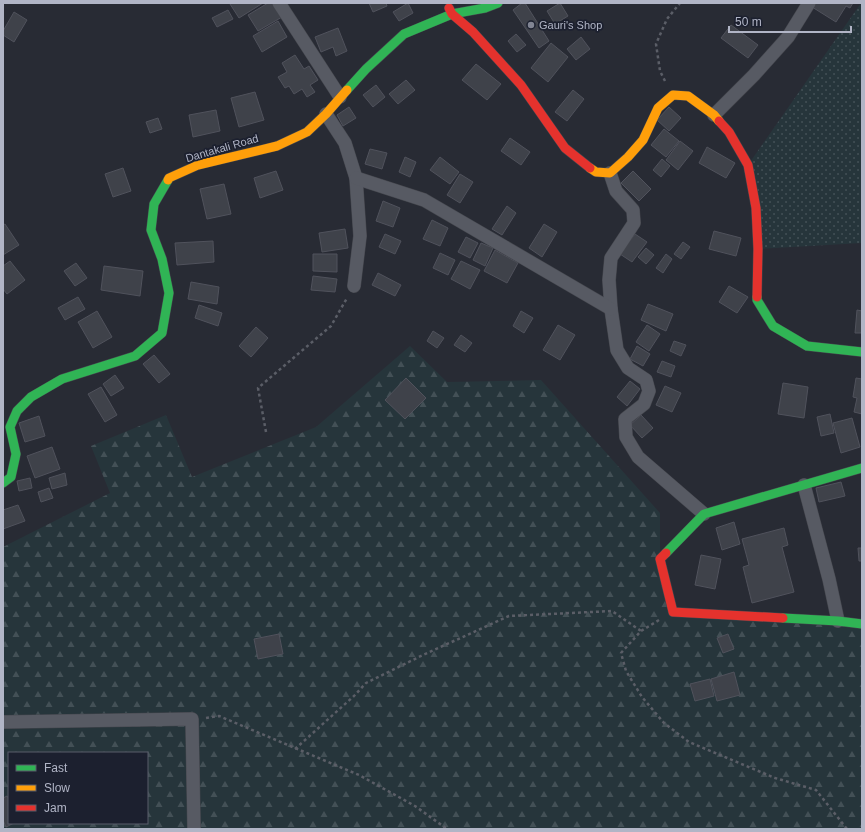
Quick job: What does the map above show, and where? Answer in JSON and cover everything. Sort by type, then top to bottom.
[{"type":"street","points":[[279,3],[340,97]]},
{"type":"street","points":[[448,3],[452,14],[473,32],[521,85],[565,148],[596,172],[610,173],[628,157],[643,140],[658,108],[673,96],[688,96],[714,115],[729,132],[748,165],[756,215],[758,249],[757,300],[773,326],[807,346],[862,352]]},
{"type":"street","name":"Dantakali Road","points":[[3,483],[11,476],[16,454],[10,427],[17,411],[31,398],[62,379],[135,356],[162,332],[169,293],[162,259],[151,230],[154,204],[169,178],[198,165],[277,146],[307,132],[326,114],[366,69],[404,34],[452,14],[484,8],[498,3]]},
{"type":"street","points":[[714,115],[754,75],[788,37],[809,3]]},
{"type":"street","points":[[326,114],[345,143],[356,178],[360,236],[354,286]]},
{"type":"street","points":[[610,173],[616,191],[633,210],[634,223],[611,258],[609,280],[611,309],[617,350],[628,368],[646,380],[649,390],[644,404],[625,419],[626,437],[638,457],[704,514]]},
{"type":"street","points":[[356,178],[424,200],[611,309]]},
{"type":"street","points":[[862,468],[704,514],[660,559],[672,612],[838,621],[862,624]]},
{"type":"street","points":[[804,486],[829,579],[838,621]]},
{"type":"street","points":[[3,722],[192,719],[194,829]]},
{"type":"path","points":[[673,96],[660,70],[656,44],[667,18],[680,3]]},
{"type":"path","points":[[266,432],[258,388],[331,326],[354,286]]},
{"type":"path","points":[[295,749],[354,696],[366,683],[423,655],[510,616],[612,611],[641,631]]},
{"type":"path","points":[[672,612],[641,631],[621,653],[626,671],[642,698],[664,723],[689,742],[775,778],[816,790],[847,829]]},
{"type":"path","points":[[192,719],[218,716],[359,775],[415,806],[447,829]]},
{"type":"green space","points":[[861,3],[862,243],[758,249],[748,165]]},
{"type":"green space","points":[[410,346],[447,382],[541,380],[660,513],[660,559],[673,612],[862,624],[862,829],[3,829],[3,547],[110,493],[91,446],[166,415],[192,477],[316,427]]},
{"type":"building","points":[[263,3],[239,18],[230,4]]},
{"type":"building","points":[[268,3],[273,3],[282,17],[258,31],[248,15]]},
{"type":"building","points":[[369,3],[386,3],[387,6],[373,12]]},
{"type":"building","points":[[408,3],[413,13],[399,21],[393,12]]},
{"type":"building","name":"Gauri's Shop","points":[[522,3],[525,3],[549,41],[539,48],[513,10]]},
{"type":"building","points":[[560,3],[568,16],[555,24],[547,11]]},
{"type":"building","points":[[814,3],[853,3],[850,8],[846,6],[836,22],[812,7]]},
{"type":"building","points":[[228,10],[233,19],[217,27],[212,18]]},
{"type":"building","points":[[14,12],[27,20],[14,42],[3,35],[3,31]]},
{"type":"building","points":[[278,21],[287,37],[262,52],[253,36]]},
{"type":"building","points":[[731,25],[758,45],[748,58],[721,38]]},
{"type":"building","points":[[338,28],[347,51],[336,56],[333,47],[321,52],[315,37]]},
{"type":"building","points":[[516,34],[526,45],[517,52],[508,41]]},
{"type":"building","points":[[581,37],[590,49],[576,60],[567,49]]},
{"type":"building","points":[[551,43],[568,57],[548,82],[531,68]]},
{"type":"building","points":[[295,55],[304,69],[309,66],[318,80],[310,85],[315,92],[307,97],[302,89],[294,94],[289,86],[285,88],[278,77],[287,72],[282,63]]},
{"type":"building","points":[[476,64],[501,84],[487,100],[462,80]]},
{"type":"building","points":[[406,80],[415,90],[398,104],[389,94]]},
{"type":"building","points":[[376,85],[385,97],[373,107],[363,95]]},
{"type":"building","points":[[573,90],[584,99],[567,121],[555,112]]},
{"type":"building","points":[[255,92],[264,120],[239,127],[231,98]]},
{"type":"building","points":[[349,107],[356,118],[343,126],[337,115]]},
{"type":"building","points":[[669,107],[681,118],[669,131],[657,120]]},
{"type":"building","points":[[216,110],[220,131],[193,137],[189,115]]},
{"type":"building","points":[[158,118],[162,129],[150,133],[146,122]]},
{"type":"building","points":[[664,129],[679,141],[666,157],[651,145]]},
{"type":"building","points":[[510,138],[530,152],[521,165],[501,151]]},
{"type":"building","points":[[680,141],[693,151],[678,170],[666,160]]},
{"type":"building","points":[[707,147],[735,163],[726,178],[699,163]]},
{"type":"building","points":[[370,149],[387,153],[382,169],[365,164]]},
{"type":"building","points":[[405,157],[416,162],[410,177],[399,172]]},
{"type":"building","points":[[440,157],[459,172],[450,184],[430,170]]},
{"type":"building","points":[[662,159],[670,166],[661,177],[653,170]]},
{"type":"building","points":[[123,168],[131,191],[113,197],[105,174]]},
{"type":"building","points":[[276,171],[283,190],[260,198],[254,178]]},
{"type":"building","points":[[633,171],[651,189],[639,201],[621,183]]},
{"type":"building","points":[[460,174],[473,182],[460,203],[447,195]]},
{"type":"building","points":[[224,184],[231,214],[207,219],[200,189]]},
{"type":"building","points":[[383,201],[400,208],[393,227],[376,221]]},
{"type":"building","points":[[507,206],[516,213],[502,235],[492,229]]},
{"type":"building","points":[[432,220],[448,228],[440,246],[423,239]]},
{"type":"building","points":[[5,224],[19,245],[3,255],[3,225]]},
{"type":"building","points":[[544,224],[557,232],[542,257],[529,248]]},
{"type":"building","points":[[345,229],[348,248],[322,252],[319,233]]},
{"type":"building","points":[[714,231],[741,238],[736,256],[709,249]]},
{"type":"building","points":[[385,234],[401,241],[395,254],[379,247]]},
{"type":"building","points":[[635,234],[647,242],[632,262],[620,254]]},
{"type":"building","points":[[466,237],[478,243],[470,258],[458,252]]},
{"type":"building","points":[[213,241],[214,262],[177,265],[175,243]]},
{"type":"building","points":[[683,242],[690,247],[681,259],[674,254]]},
{"type":"building","points":[[481,243],[493,248],[485,266],[473,260]]},
{"type":"building","points":[[646,248],[654,255],[646,264],[638,257]]},
{"type":"building","points":[[495,250],[518,263],[507,283],[484,271]]},
{"type":"building","points":[[440,253],[455,260],[448,275],[433,268]]},
{"type":"building","points":[[313,254],[337,254],[337,272],[313,271]]},
{"type":"building","points":[[666,254],[672,259],[663,273],[656,268]]},
{"type":"building","points":[[10,261],[25,280],[7,294],[3,289],[3,266]]},
{"type":"building","points":[[461,261],[480,270],[470,289],[451,279]]},
{"type":"building","points":[[76,263],[87,278],[75,286],[64,271]]},
{"type":"building","points":[[104,266],[143,271],[140,296],[101,290]]},
{"type":"building","points":[[378,273],[401,285],[395,296],[372,285]]},
{"type":"building","points":[[313,276],[337,279],[335,292],[311,290]]},
{"type":"building","points":[[191,282],[219,287],[217,304],[188,299]]},
{"type":"building","points":[[729,286],[748,297],[737,313],[719,302]]},
{"type":"building","points":[[78,297],[85,309],[65,320],[58,308]]},
{"type":"building","points":[[648,304],[673,314],[666,331],[641,320]]},
{"type":"building","points":[[199,305],[222,313],[218,326],[195,318]]},
{"type":"building","points":[[857,310],[862,311],[862,333],[855,333]]},
{"type":"building","points":[[97,311],[112,337],[93,348],[78,322]]},
{"type":"building","points":[[521,311],[533,318],[524,333],[513,326]]},
{"type":"building","points":[[558,325],[575,335],[560,360],[543,350]]},
{"type":"building","points":[[647,325],[660,334],[649,351],[636,342]]},
{"type":"building","points":[[256,327],[268,338],[251,357],[239,346]]},
{"type":"building","points":[[433,331],[444,338],[437,348],[427,341]]},
{"type":"building","points":[[461,335],[472,343],[465,352],[454,345]]},
{"type":"building","points":[[674,341],[686,345],[681,356],[670,351]]},
{"type":"building","points":[[637,346],[650,354],[643,366],[630,359]]},
{"type":"building","points":[[154,355],[170,374],[159,383],[143,364]]},
{"type":"building","points":[[662,361],[675,366],[671,377],[657,372]]},
{"type":"building","points":[[115,375],[124,388],[111,396],[103,384]]},
{"type":"building","points":[[406,378],[426,398],[405,419],[385,400]]},
{"type":"building","points":[[856,378],[862,379],[862,414],[854,412],[857,398],[853,397]]},
{"type":"building","points":[[630,381],[640,389],[627,406],[617,397]]},
{"type":"building","points":[[783,383],[808,387],[804,418],[778,414]]},
{"type":"building","points":[[665,386],[681,393],[672,412],[656,405]]},
{"type":"building","points":[[101,387],[117,415],[105,422],[88,394]]},
{"type":"building","points":[[830,414],[834,433],[821,436],[817,417]]},
{"type":"building","points":[[641,415],[653,428],[642,438],[630,425]]},
{"type":"building","points":[[39,416],[45,436],[25,442],[19,423]]},
{"type":"building","points":[[852,418],[860,447],[841,453],[833,423]]},
{"type":"building","points":[[52,447],[60,469],[35,478],[27,456]]},
{"type":"building","points":[[65,473],[67,485],[52,489],[49,478]]},
{"type":"building","points":[[30,478],[32,488],[19,491],[17,481]]},
{"type":"building","points":[[841,482],[845,496],[819,502],[816,488]]},
{"type":"building","points":[[49,488],[53,498],[41,502],[38,492]]},
{"type":"building","points":[[18,505],[25,521],[3,529],[3,510]]},
{"type":"building","points":[[734,522],[740,544],[722,550],[716,528]]},
{"type":"building","points":[[784,528],[788,545],[782,547],[794,592],[752,603],[743,567],[749,565],[742,539]]},
{"type":"building","points":[[858,548],[862,548],[862,561],[859,561]]},
{"type":"building","points":[[701,555],[721,559],[715,589],[695,585]]},
{"type":"building","points":[[279,634],[283,654],[258,659],[254,639]]},
{"type":"building","points":[[728,634],[734,649],[723,653],[717,638]]},
{"type":"building","points":[[734,672],[740,695],[717,701],[711,679]]},
{"type":"building","points":[[710,679],[714,696],[695,701],[690,684]]},
{"type":"building","points":[[7,796],[8,798],[8,824],[12,824],[6,827],[3,820],[3,798]]},
{"type":"traffic: fast","points":[[347,90],[366,69],[404,34],[452,14],[485,8],[498,3]]},
{"type":"traffic: fast","points":[[3,483],[11,477],[16,454],[10,427],[17,411],[31,397],[62,379],[135,356],[162,333],[169,293],[162,259],[151,230],[154,204],[168,180]]},
{"type":"traffic: fast","points":[[757,297],[757,300],[773,326],[807,346],[862,352]]},
{"type":"traffic: fast","points":[[666,553],[704,514],[862,468]]},
{"type":"traffic: fast","points":[[783,618],[862,624]]},
{"type":"traffic: slow","points":[[168,180],[169,178],[198,165],[277,146],[307,132],[326,114],[347,90]]},
{"type":"traffic: slow","points":[[590,168],[596,172],[610,173],[628,157],[643,140],[658,108],[673,95],[688,96],[714,115],[719,121]]},
{"type":"traffic: jam","points":[[449,8],[452,14],[473,32],[521,85],[565,148],[590,168]]},
{"type":"traffic: jam","points":[[719,121],[729,132],[748,165],[756,208],[758,249],[757,297]]},
{"type":"traffic: jam","points":[[666,553],[660,559],[673,612],[783,618]]},
{"type":"place","name":"Gauri's Shop","points":[[531,25]]}]
